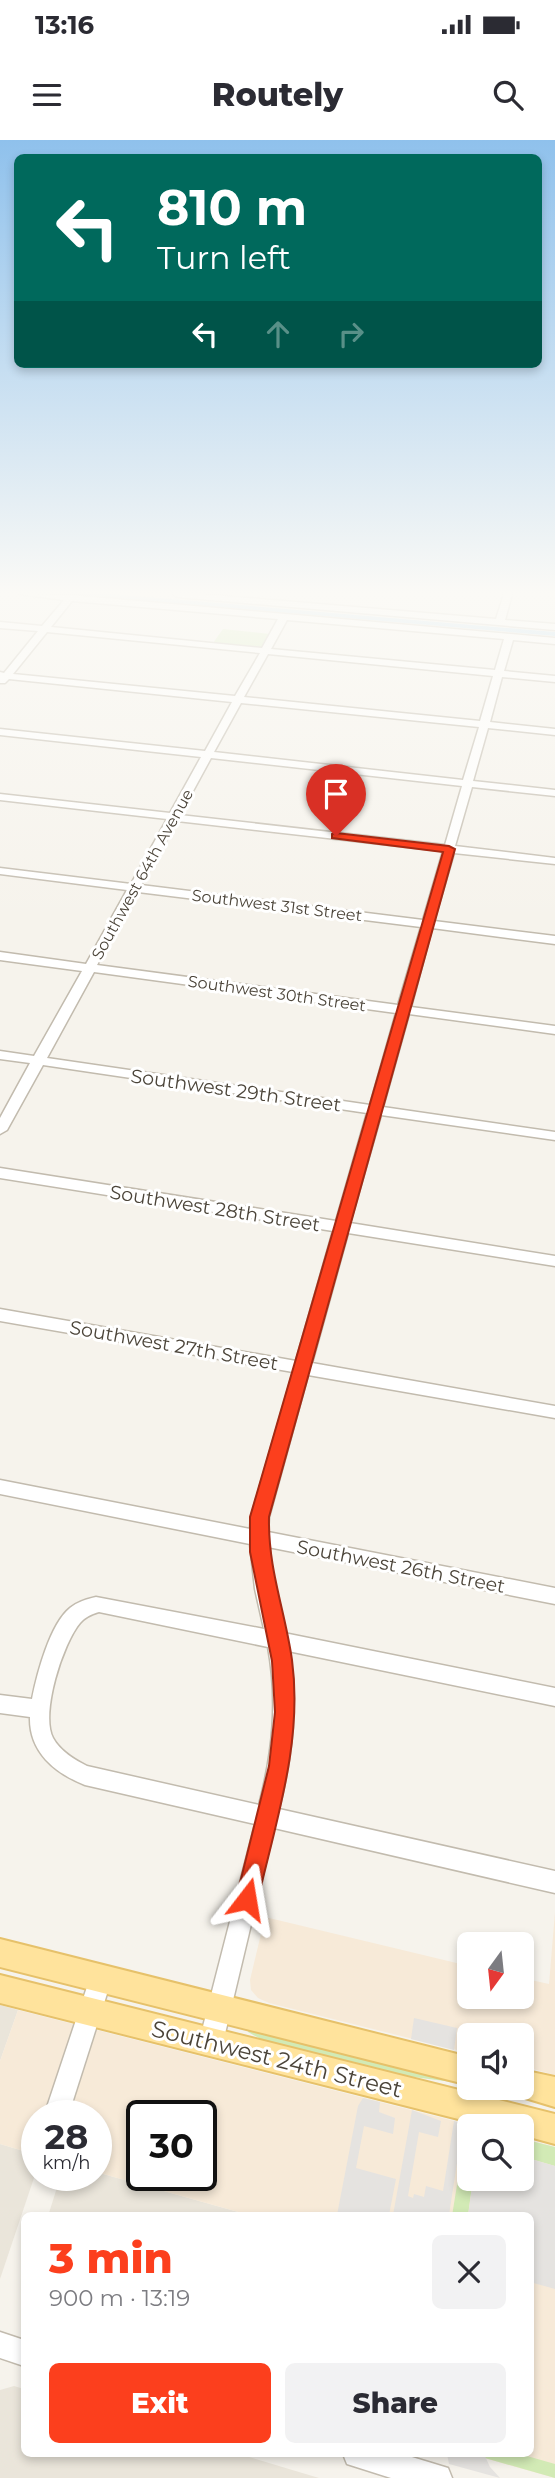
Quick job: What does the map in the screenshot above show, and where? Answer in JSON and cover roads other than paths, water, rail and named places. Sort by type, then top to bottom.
[{"type":"main road","name":"Southwest 24th Street","points":[[0,1953],[457,2068]]},
{"type":"main road","name":"Southwest 24th Street","points":[[0,1989],[555,2129]]},
{"type":"main road","points":[[534,2087],[555,2092]]},
{"type":"street","name":"Southwest 64th Avenue","points":[[0,1130],[236,703]]},
{"type":"street","points":[[269,703],[555,732]]},
{"type":"street","points":[[211,2042],[267,1817],[284,1731],[284,1686],[258,1538],[260,1517],[490,703]]},
{"type":"street","points":[[0,732],[555,793]]},
{"type":"street","points":[[0,797],[555,861]]},
{"type":"street","name":"Southwest 31st Street","points":[[0,871],[555,940]]},
{"type":"street","name":"Southwest 30th Street","points":[[0,956],[555,1030]]},
{"type":"street","name":"Southwest 29th Street","points":[[0,1055],[555,1136]]},
{"type":"street","name":"Southwest 28th Street","points":[[0,1173],[555,1261]]},
{"type":"street","name":"Southwest 27th Street","points":[[0,1315],[555,1412]]},
{"type":"street","name":"Southwest 26th Street","points":[[0,1487],[555,1596]]},
{"type":"street","points":[[555,1697],[124,1607],[90,1606],[76,1614],[68,1626],[49,1671],[39,1709],[40,1732],[45,1743],[58,1760],[76,1771],[107,1781],[555,1882]]},
{"type":"street","points":[[0,1704],[39,1709]]},
{"type":"street","points":[[62,2100],[101,1978]]},
{"type":"street","points":[[0,2345],[21,2352]]},
{"type":"street","points":[[367,2457],[438,2478]]}]
